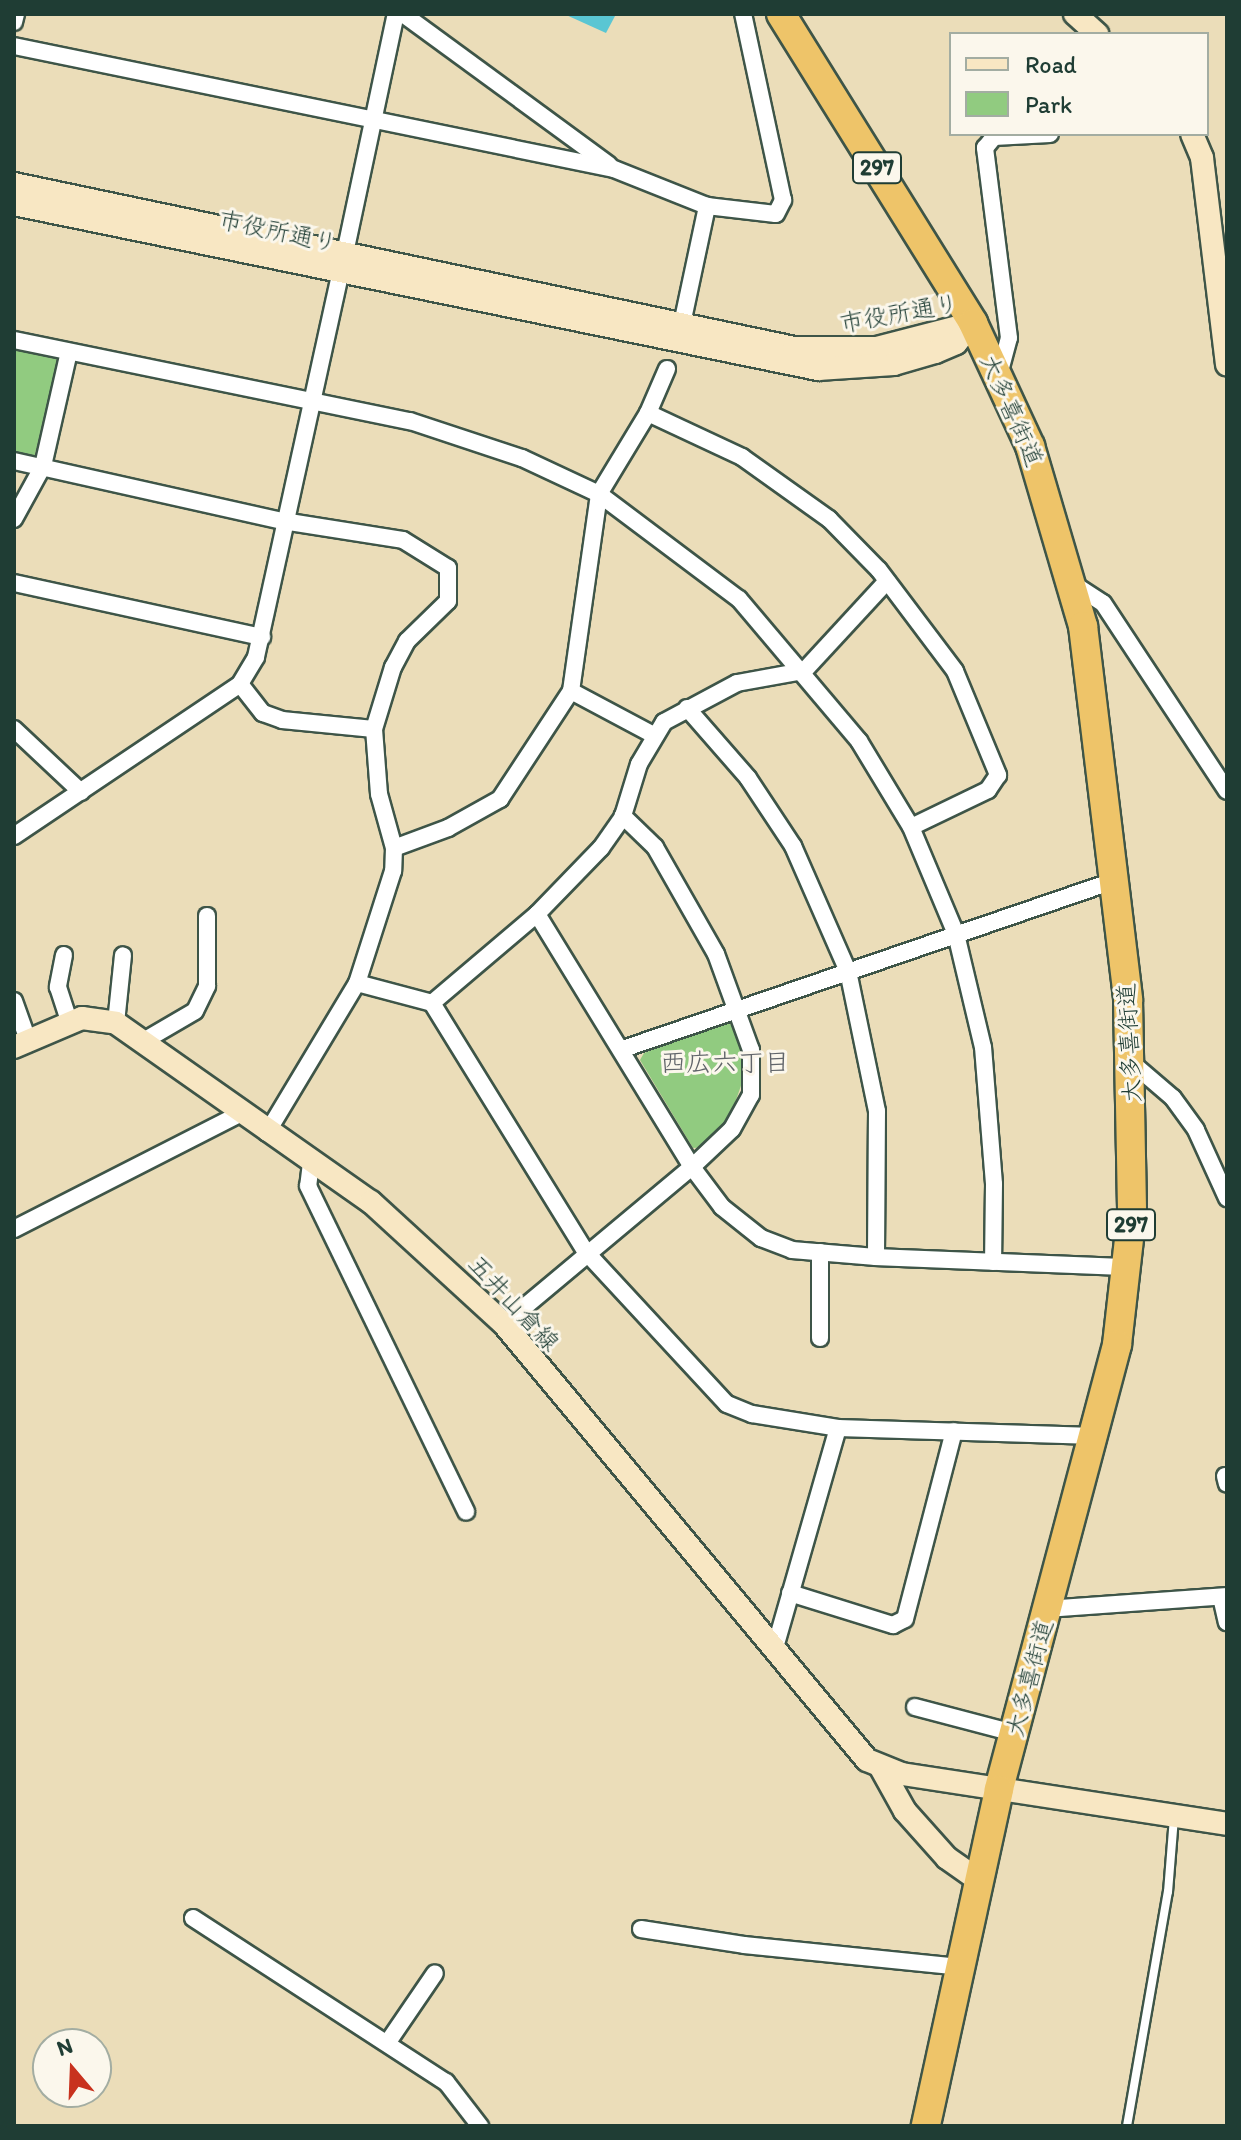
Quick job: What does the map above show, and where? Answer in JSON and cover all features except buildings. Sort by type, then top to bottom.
[{"type":"highway","name":"大多喜街道","points":[[781,14],[973,323],[1030,446],[1075,585],[1116,880],[1131,1062],[1134,1169],[1128,1267],[1117,1345],[999,1790],[926,2126]]},
{"type":"street","points":[[14,22],[16,14]]},
{"type":"street","points":[[14,836],[240,684],[262,637],[283,521],[396,14]]},
{"type":"street","points":[[403,14],[614,169]]},
{"type":"street","points":[[14,46],[614,169],[707,206],[776,214],[782,208],[743,14]]},
{"type":"street","points":[[1075,14],[1095,32]]},
{"type":"street","points":[[999,375],[1009,338],[985,148],[994,137],[1013,136]]},
{"type":"street","points":[[1193,136],[1202,158],[1227,364]]},
{"type":"street","name":"市役所通り","points":[[14,184],[818,369],[894,364],[935,352],[956,343],[973,323]]},
{"type":"street","name":"市役所通り","points":[[14,204],[682,324],[794,348],[845,351],[877,348],[973,323]]},
{"type":"street","points":[[682,324],[707,206]]},
{"type":"street","points":[[14,340],[410,421],[522,458],[599,494],[739,599],[804,671],[859,741],[911,827],[956,934],[983,1047],[994,1184],[993,1262]]},
{"type":"street","points":[[14,519],[43,466],[69,352]]},
{"type":"street","points":[[394,848],[460,822],[500,799],[531,758],[571,691],[599,494],[648,413],[667,369]]},
{"type":"street","points":[[648,413],[742,457],[829,519],[887,581],[955,671],[998,775],[988,790],[911,827]]},
{"type":"street","points":[[14,461],[283,521],[403,540],[434,554],[448,568],[448,601],[407,641],[393,667],[374,729],[379,794],[394,848],[393,871],[357,983],[267,1133]]},
{"type":"street","points":[[432,1003],[574,879],[623,816],[652,734],[687,708],[737,683],[804,671],[887,581]]},
{"type":"street","points":[[14,583],[262,637]]},
{"type":"street","points":[[1075,585],[1103,603],[1227,791]]},
{"type":"street","points":[[240,684],[263,713],[282,720],[374,729]]},
{"type":"street","points":[[571,691],[652,734]]},
{"type":"street","points":[[687,708],[748,778],[793,846],[848,971],[877,1111],[876,1257]]},
{"type":"street","points":[[14,729],[81,792]]},
{"type":"street","points":[[504,1324],[586,1252],[692,1167],[732,1129],[751,1095],[751,1050],[738,1010],[690,900],[655,847],[623,816]]},
{"type":"street","points":[[623,1049],[1116,880]]},
{"type":"street","points":[[537,914],[623,1049],[692,1167],[740,1225],[792,1250],[876,1257],[1128,1267]]},
{"type":"street","points":[[142,1042],[195,1011],[207,986],[207,916]]},
{"type":"street","points":[[64,955],[58,987],[70,1023]]},
{"type":"street","points":[[14,1001],[21,1043],[82,1018],[116,1023],[123,955]]},
{"type":"street","points":[[357,983],[432,1003],[586,1252],[727,1404],[752,1414],[838,1428],[1095,1436]]},
{"type":"street","name":"五井山倉線","points":[[116,1023],[267,1133],[371,1202],[504,1324],[854,1746],[881,1768],[892,1794],[936,1846],[979,1880]]},
{"type":"street","points":[[1131,1062],[1173,1098],[1196,1130],[1227,1198]]},
{"type":"street","points":[[14,1229],[240,1114]]},
{"type":"street","points":[[311,1163],[308,1186],[466,1512]]},
{"type":"street","points":[[820,1252],[820,1338]]},
{"type":"street","points":[[774,1651],[838,1428]]},
{"type":"street","points":[[790,1593],[893,1625],[905,1619],[954,1431]]},
{"type":"street","points":[[1047,1609],[1224,1596],[1227,1622]]},
{"type":"street","points":[[915,1707],[1014,1733]]},
{"type":"street","name":"五井山倉線","points":[[881,1768],[999,1790],[1227,1824]]},
{"type":"street","points":[[193,1918],[446,2082],[480,2126]]},
{"type":"street","points":[[641,1929],[744,1945],[962,1967]]},
{"type":"street","points":[[388,2042],[435,1973]]},
{"type":"lane","points":[[1127,2126],[1163,1923],[1174,1817]]},
{"type":"green space","points":[[14,345],[54,353],[60,362],[34,458],[14,454]]},
{"type":"green space","points":[[723,1022],[735,1026],[744,1045],[743,1080],[729,1120],[705,1147],[693,1148],[640,1060],[644,1053]]},
{"type":"water","points":[[564,14],[615,14],[615,16],[606,33]]},
{"type":"district","name":"西広六丁目","points":[[725,1063]]}]
